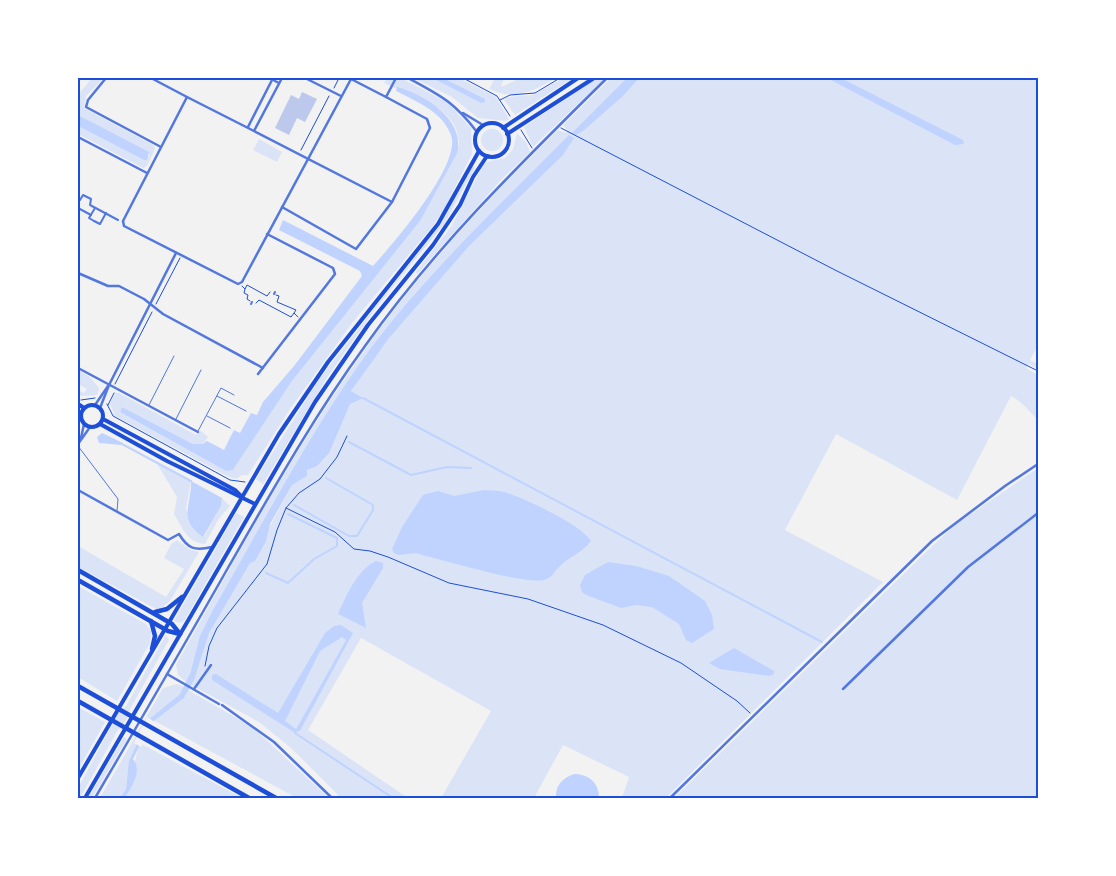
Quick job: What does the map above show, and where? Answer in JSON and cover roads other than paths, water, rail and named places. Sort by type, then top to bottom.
[{"type":"highway","points":[[78,570],[168,621],[180,634]]},
{"type":"highway","points":[[78,580],[164,629],[180,634]]},
{"type":"highway","points":[[153,612],[167,609],[182,597]]},
{"type":"highway","points":[[151,621],[154,636],[152,649]]},
{"type":"highway","points":[[78,686],[276,798]]},
{"type":"highway","points":[[78,701],[249,798]]},
{"type":"main road","points":[[503,128],[578,78]]},
{"type":"main road","points":[[507,134],[594,78]]},
{"type":"main road","points":[[493,123],[503,128],[507,134],[507,145],[504,151],[498,155],[488,156],[479,150],[475,140],[477,132],[483,125],[493,123]]},
{"type":"main road","points":[[78,778],[241,496],[279,434],[328,362],[438,224],[479,150]]},
{"type":"main road","points":[[85,798],[325,386],[368,325],[433,245],[460,205],[473,177],[488,156]]},
{"type":"main road","points":[[78,404],[84,408]]},
{"type":"main road","points":[[95,405],[100,408],[102,422],[90,427],[84,424],[79,413],[84,408],[95,405]]},
{"type":"main road","points":[[102,422],[192,474],[255,504]]},
{"type":"street","points":[[106,78],[88,100],[86,107],[161,147]]},
{"type":"street","points":[[151,78],[309,157],[392,202]]},
{"type":"street","points":[[248,127],[271,78],[279,83]]},
{"type":"street","points":[[254,131],[282,78]]},
{"type":"street","points":[[304,78],[342,97]]},
{"type":"street","points":[[187,97],[123,221],[124,226],[238,284],[242,282],[351,78],[427,119],[430,128],[392,202],[356,248],[282,208]]},
{"type":"street","points":[[386,97],[396,78]]},
{"type":"street","points":[[408,78],[448,99],[477,132]]},
{"type":"street","points":[[95,798],[269,497],[346,373],[391,310],[435,257],[558,126],[608,78]]},
{"type":"street","points":[[460,111],[483,125]]},
{"type":"street","points":[[78,137],[148,173]]},
{"type":"street","points":[[78,198],[80,200],[83,196],[88,197],[92,200],[90,206],[118,220]]},
{"type":"street","points":[[78,208],[91,215]]},
{"type":"street","points":[[95,208],[89,218],[94,222],[100,224],[106,213]]},
{"type":"street","points":[[258,374],[335,274],[333,268],[267,234]]},
{"type":"street","points":[[95,405],[109,385],[176,253]]},
{"type":"street","points":[[78,273],[108,286],[119,286],[151,304],[163,314],[263,368]]},
{"type":"street","points":[[78,368],[198,432]]},
{"type":"street","points":[[100,408],[104,402],[109,385]]},
{"type":"street","points":[[78,445],[84,424]]},
{"type":"street","points":[[81,438],[90,427]]},
{"type":"street","points":[[670,798],[932,541],[984,501],[1038,464]]},
{"type":"street","points":[[78,490],[168,540],[179,534],[191,548],[197,550],[212,547]]},
{"type":"street","points":[[843,689],[968,567],[1038,513]]},
{"type":"street","points":[[192,689],[211,665]]},
{"type":"street","points":[[167,674],[220,704],[274,742],[332,798]]},
{"type":"lane","points":[[149,406],[174,356]]},
{"type":"lane","points":[[175,420],[201,370]]},
{"type":"lane","points":[[198,432],[221,388],[234,395]]},
{"type":"lane","points":[[216,396],[246,412]]},
{"type":"lane","points":[[206,415],[230,428]]},
{"type":"lane","points":[[78,445],[118,499],[117,512]]},
{"type":"water","points":[[432,78],[443,78],[485,99],[485,102],[481,103]]},
{"type":"water","points":[[627,78],[639,78],[623,96],[583,131],[576,135],[572,133]]},
{"type":"water","points":[[827,78],[841,78],[963,140],[964,144],[955,145]]},
{"type":"water","points":[[397,87],[408,90],[430,102],[449,119],[458,141],[457,153],[420,221],[292,381],[233,470],[226,471],[120,412],[122,407],[193,444],[203,444],[207,441],[224,450],[234,430],[240,433],[251,413],[257,415],[263,402],[294,366],[362,276],[360,271],[279,230],[283,220],[373,266],[424,203],[446,165],[452,148],[451,135],[447,127],[428,108],[396,91]]},
{"type":"water","points":[[78,115],[149,152],[147,160],[78,126]]},
{"type":"water","points":[[569,135],[574,138],[563,155],[469,246],[389,338],[351,391],[363,398],[350,404],[329,453],[317,466],[307,470],[307,476],[292,485],[270,524],[266,541],[255,561],[250,563],[209,633],[194,680],[184,698],[151,723],[133,759],[137,769],[133,784],[125,798],[120,798],[126,789],[129,761],[148,720],[180,694],[191,671],[200,636],[213,610],[328,410],[371,348],[417,292],[467,238]]},
{"type":"water","points":[[102,433],[123,443],[121,445],[99,443],[97,437]]},
{"type":"water","points":[[191,481],[222,498],[221,506],[203,537],[190,524],[188,518]]},
{"type":"water","points":[[484,490],[504,492],[540,507],[576,527],[591,541],[562,564],[551,577],[534,581],[415,553],[399,555],[394,553],[392,549],[402,527],[423,495],[438,491],[454,496]]},
{"type":"water","points":[[376,561],[383,563],[383,568],[362,603],[366,628],[338,614],[358,577],[369,565]]},
{"type":"water","points":[[608,562],[636,566],[669,576],[705,601],[712,615],[714,629],[692,643],[686,640],[679,624],[652,607],[636,605],[621,608],[582,592],[580,585],[585,575]]},
{"type":"water","points":[[341,625],[353,633],[300,731],[295,733],[212,680],[212,675],[216,674],[278,713],[325,633],[334,626]],"holes":[[[342,637],[346,640],[296,729],[285,721],[320,651]]]},
{"type":"water","points":[[734,648],[774,671],[774,674],[769,676],[720,669],[709,663]]},
{"type":"water","points":[[574,774],[579,774],[592,780],[599,793],[599,798],[556,798],[560,783]]},
{"type":"waterway","points":[[363,398],[822,642]]},
{"type":"waterway","points":[[349,442],[411,475],[447,467],[471,468]]},
{"type":"waterway","points":[[122,444],[191,481]]},
{"type":"waterway","points":[[294,505],[349,536],[357,536],[373,510],[373,505],[326,478]]},
{"type":"waterway","points":[[266,573],[288,583],[314,559],[337,546],[337,538],[288,514]]},
{"type":"waterway","points":[[295,733],[393,798]]}]
